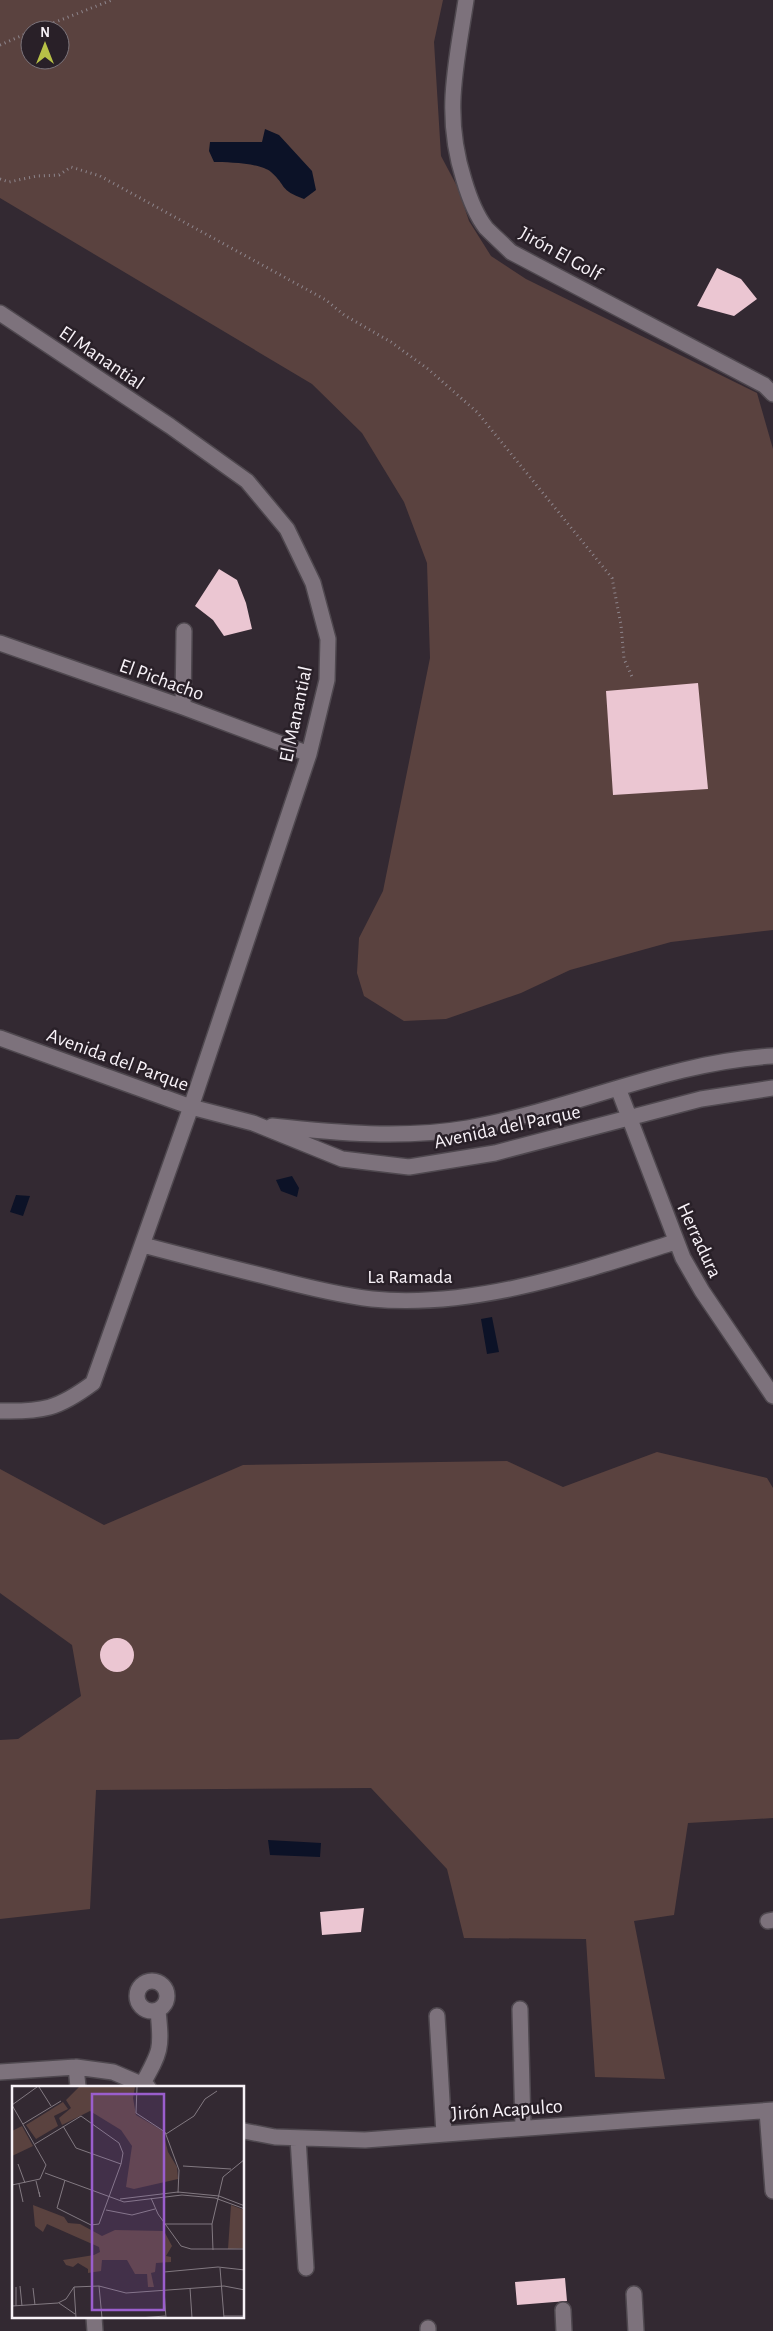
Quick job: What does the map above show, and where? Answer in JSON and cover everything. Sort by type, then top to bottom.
[{"type":"street","name":"Jirón El Golf","points":[[466,0],[451,96],[452,133],[459,166],[471,202],[486,228],[511,252],[764,385],[773,394]]},
{"type":"street","name":"El Manantial","points":[[0,313],[170,426],[247,481],[287,529],[313,583],[328,639],[327,680],[309,754],[191,1107],[93,1384],[68,1402],[33,1412],[0,1411]]},
{"type":"street","points":[[183,707],[184,631]]},
{"type":"street","name":"El Pichacho","points":[[0,643],[183,707],[309,754]]},
{"type":"street","name":"Avenida del Parque","points":[[0,1038],[191,1107],[253,1123],[335,1133],[418,1132],[468,1128],[688,1068],[773,1056]]},
{"type":"street","name":"Herradura","points":[[618,1088],[675,1242],[702,1291],[773,1396]]},
{"type":"street","name":"Avenida del Parque","points":[[253,1123],[342,1159],[409,1167],[495,1153],[701,1099],[773,1088]]},
{"type":"street","name":"La Ramada","points":[[143,1245],[322,1291],[372,1299],[422,1300],[473,1295],[565,1277],[675,1242]]},
{"type":"street","points":[[520,2009],[523,2128]]},
{"type":"street","points":[[0,2072],[76,2067],[112,2072],[145,2086],[162,2043],[158,2010]]},
{"type":"street","points":[[438,2016],[444,2134]]},
{"type":"street","points":[[76,2067],[78,2086]]},
{"type":"street","points":[[770,2110],[773,2191]]},
{"type":"street","name":"Jirón Acapulco","points":[[245,2131],[275,2138],[365,2140],[770,2110]]},
{"type":"street","points":[[245,2140],[275,2138]]},
{"type":"street","points":[[298,2138],[306,2268]]},
{"type":"street","points":[[634,2294],[636,2331]]},
{"type":"street","points":[[563,2310],[564,2331]]},
{"type":"street","points":[[94,2318],[95,2331]]},
{"type":"path","points":[[61,20],[112,0]]},
{"type":"path","points":[[0,45],[20,36]]},
{"type":"path","points":[[0,179],[9,182],[37,176],[59,175],[71,167],[100,176],[326,300],[344,314],[391,342],[428,369],[477,412],[612,578],[621,625],[624,659],[633,679]]},
{"type":"shaded area","points":[[0,0],[443,0],[434,42],[441,156],[458,188],[469,221],[491,256],[526,279],[757,393],[773,449],[773,930],[671,942],[570,970],[521,993],[446,1019],[404,1021],[364,996],[357,973],[359,938],[383,891],[430,658],[427,563],[404,502],[362,433],[312,384],[0,198]]},
{"type":"shaded area","points":[[657,1452],[767,1478],[773,1488],[773,1818],[688,1823],[674,1915],[634,1921],[665,2079],[595,2077],[586,1939],[464,1938],[447,1869],[371,1788],[96,1790],[90,1909],[0,1919],[0,1740],[18,1739],[81,1696],[72,1645],[0,1593],[0,1469],[104,1525],[243,1465],[507,1461],[563,1487]]},
{"type":"water","points":[[265,129],[279,135],[312,171],[316,190],[304,199],[287,190],[266,169],[244,164],[214,162],[209,151],[210,142],[262,142]]},
{"type":"water","points":[[292,1176],[299,1188],[297,1197],[281,1191],[276,1180]]},
{"type":"water","points":[[16,1195],[30,1196],[23,1216],[10,1212]]},
{"type":"water","points":[[492,1317],[499,1352],[487,1354],[481,1319]]},
{"type":"water","points":[[268,1840],[321,1843],[320,1857],[270,1855]]},
{"type":"building","points":[[717,268],[741,279],[757,299],[734,316],[697,306]]},
{"type":"building","points":[[219,569],[237,580],[246,603],[252,629],[224,636],[213,620],[195,606]]},
{"type":"building","points":[[698,683],[708,789],[613,795],[606,691]]},
{"type":"building","points":[[117,1638],[129,1643],[134,1655],[129,1667],[117,1672],[105,1667],[100,1655],[105,1643]]},
{"type":"building","points":[[364,1908],[361,1932],[322,1935],[320,1912]]},
{"type":"building","points":[[565,2278],[567,2301],[517,2305],[515,2282]]}]
